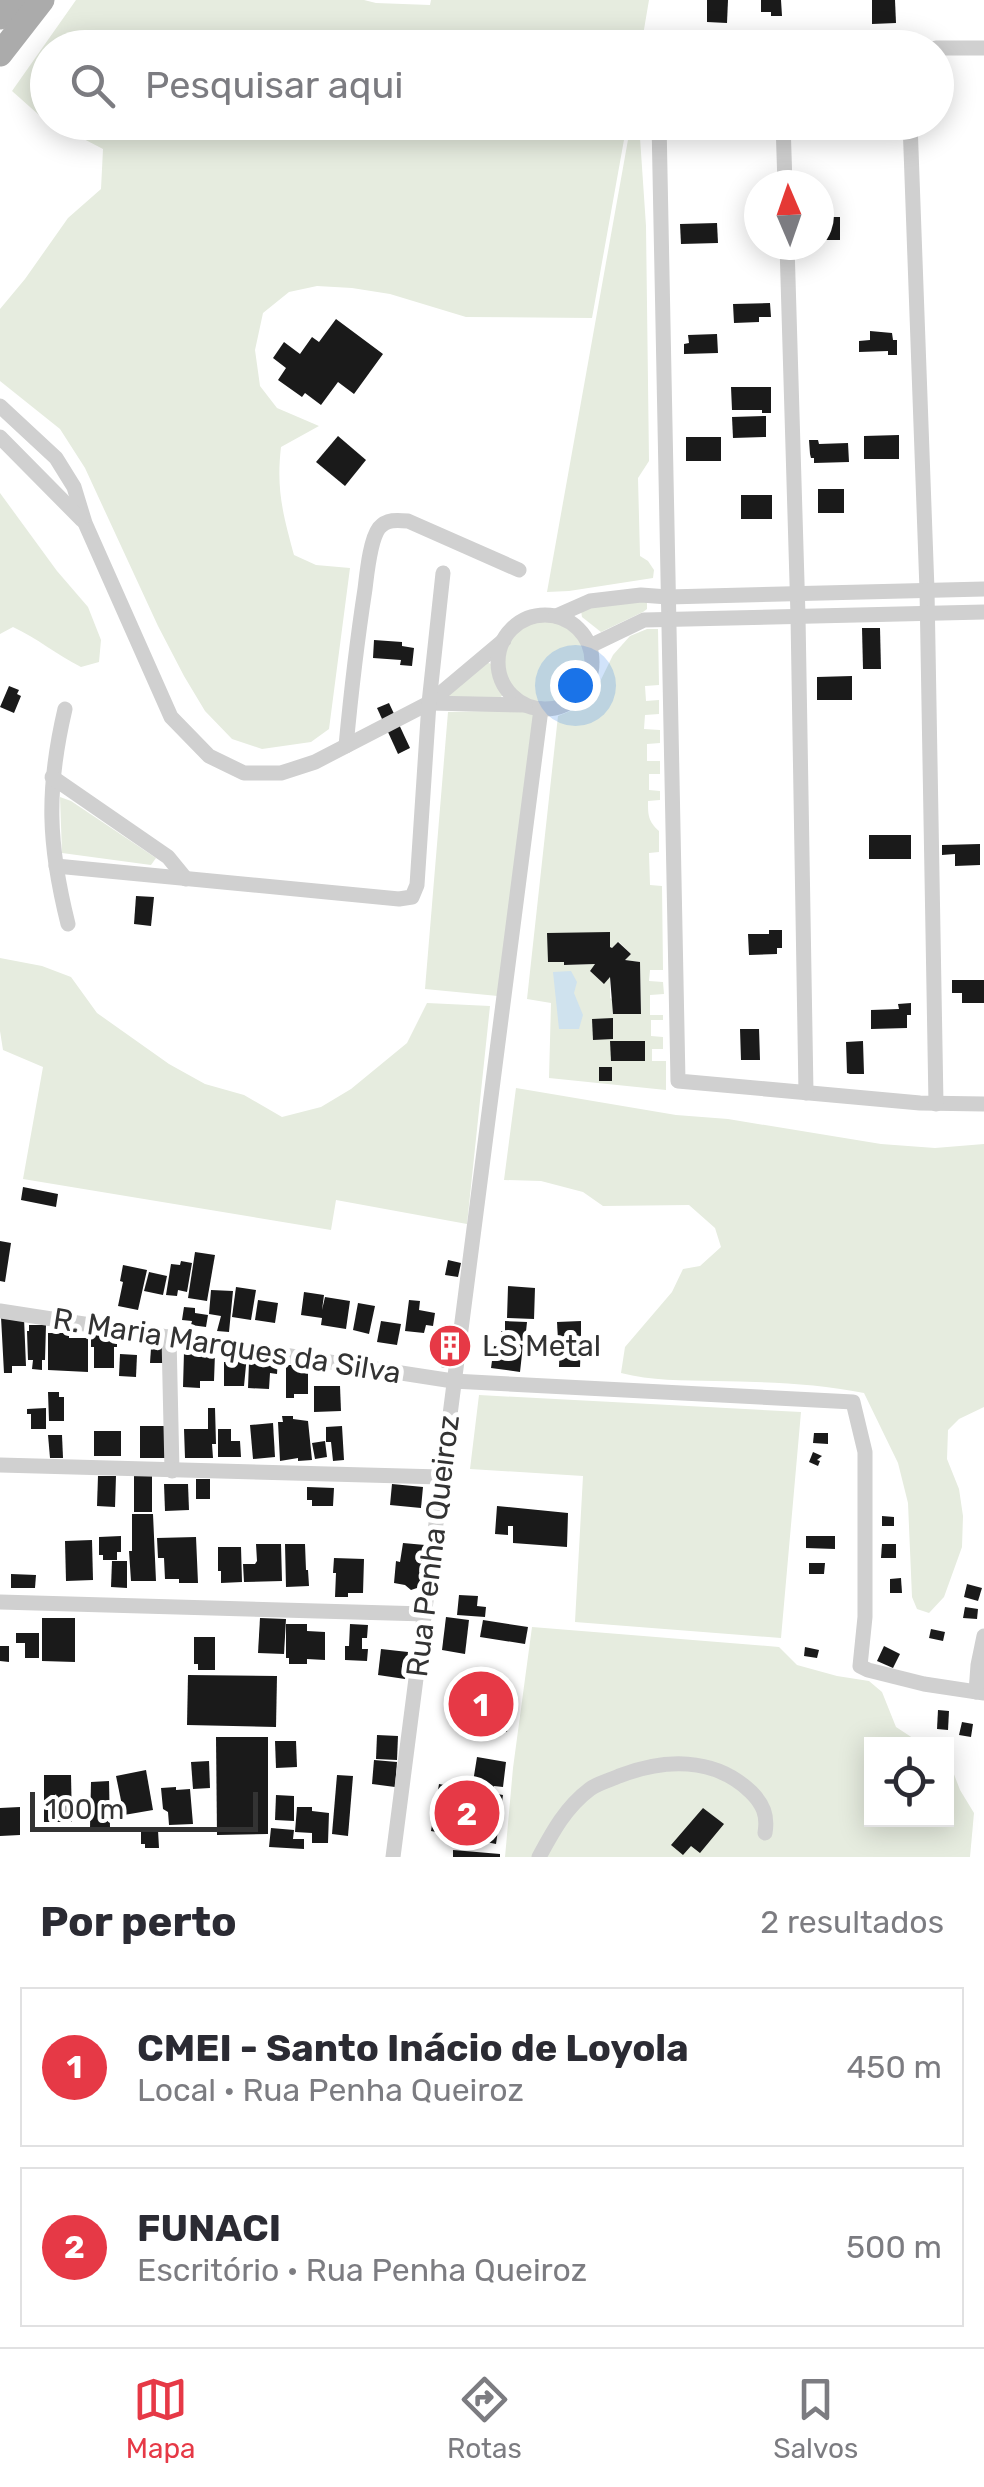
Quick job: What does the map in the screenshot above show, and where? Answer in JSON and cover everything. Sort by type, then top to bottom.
[{"type":"main road","points":[[0,17],[14,0]]},
{"type":"main road","points":[[0,54],[42,0]]},
{"type":"street","points":[[954,48],[984,48]]},
{"type":"street","points":[[659,140],[678,1081],[936,1104],[984,1104]]},
{"type":"street","points":[[784,140],[785,170]]},
{"type":"street","points":[[911,140],[928,613],[936,1104]]},
{"type":"street","points":[[787,260],[798,594],[806,1093]]},
{"type":"street","points":[[0,406],[56,458],[74,487],[85,523],[172,717],[209,756],[244,774],[280,773],[314,762],[429,702],[526,619],[556,616],[582,632],[590,646],[592,672],[587,685],[567,704],[554,708],[429,702]]},
{"type":"street","points":[[0,437],[85,523]]},
{"type":"street","points":[[346,746],[355,658],[376,532],[394,520],[408,521],[519,570]]},
{"type":"street","points":[[56,866],[399,899],[412,896],[417,884],[429,702],[443,572]]},
{"type":"street","points":[[556,616],[590,601],[641,595],[984,589]]},
{"type":"street","points":[[590,646],[644,620],[984,612]]},
{"type":"street","points":[[504,640],[498,654],[503,684],[512,696],[534,707]]},
{"type":"street","name":"Rua Penha Queiroz","points":[[393,1857],[505,996],[534,707]]},
{"type":"street","points":[[64,710],[52,777],[51,828],[68,924]]},
{"type":"street","points":[[52,777],[168,856],[186,879]]},
{"type":"street","name":"R. Maria Marques da Silva","points":[[0,1311],[453,1381],[853,1402],[866,1452],[860,1666],[924,1684],[980,1692]]},
{"type":"street","points":[[169,1336],[172,1471]]},
{"type":"street","points":[[0,1465],[441,1476]]},
{"type":"street","points":[[0,1602],[426,1614]]},
{"type":"street","points":[[980,1692],[978,1664],[984,1636]]},
{"type":"street","points":[[539,1857],[559,1819],[592,1787],[634,1770],[679,1762],[714,1768],[740,1782],[760,1802],[766,1815],[765,1833]]},
{"type":"shaded area","points":[[76,0],[364,0],[430,5],[431,0],[649,0],[644,30],[55,30]]},
{"type":"shaded area","points":[[30,65],[30,107],[12,91]]},
{"type":"shaded area","points":[[86,140],[624,140],[592,318],[466,317],[390,294],[317,286],[289,292],[263,313],[255,350],[260,386],[277,408],[319,426],[281,447],[282,502],[294,555],[316,565],[350,568],[329,729],[311,742],[262,749],[232,739],[205,711],[158,626],[85,468],[60,429],[0,381],[0,309],[68,218],[101,189],[103,149]]},
{"type":"shaded area","points":[[628,140],[640,140],[646,226],[649,461],[638,478],[640,556],[654,570],[653,578],[547,592]]},
{"type":"shaded area","points":[[0,493],[88,607],[101,640],[99,662],[81,667],[13,627],[0,634]]},
{"type":"shaded area","points":[[647,601],[643,612],[601,632],[582,617],[584,608]]},
{"type":"shaded area","points":[[545,621],[561,624],[574,633],[583,646],[583,678],[574,691],[561,700],[545,703],[529,700],[516,691],[507,678],[504,662],[507,646],[516,633],[529,624]]},
{"type":"shaded area","points":[[658,629],[659,685],[645,686],[646,701],[659,700],[659,714],[645,715],[644,729],[660,730],[660,743],[647,744],[647,761],[660,761],[660,774],[649,774],[649,790],[660,791],[660,800],[648,801],[648,806],[651,821],[659,831],[659,852],[649,853],[650,885],[662,886],[663,970],[650,970],[649,981],[663,982],[664,994],[650,995],[650,1015],[663,1015],[663,1020],[651,1020],[651,1036],[663,1037],[663,1049],[652,1049],[652,1061],[666,1061],[666,1090],[549,1078],[551,1003],[527,999],[558,716],[593,696],[613,655],[630,636]],"holes":[[[610,932],[610,947],[619,942],[631,954],[625,960],[640,962],[641,1013],[610,998],[610,977],[603,983],[590,971],[595,964],[565,965],[564,962]],[[611,1041],[645,1041],[645,1061],[611,1061]]]},
{"type":"shaded area","points":[[485,662],[492,664],[504,693],[498,701],[445,698]]},
{"type":"shaded area","points":[[536,710],[498,996],[425,989],[448,712]]},
{"type":"shaded area","points":[[60,797],[156,858],[151,865],[62,853]]},
{"type":"shaded area","points":[[0,958],[42,966],[71,977],[97,1013],[169,1064],[205,1084],[244,1095],[282,1117],[321,1107],[351,1089],[407,1043],[427,1003],[490,1006],[467,1224],[336,1200],[331,1230],[23,1179],[43,1067],[3,1050]]},
{"type":"shaded area","points":[[516,1088],[881,1144],[935,1148],[984,1144],[984,1407],[959,1419],[948,1430],[947,1459],[959,1489],[963,1516],[962,1547],[944,1597],[929,1613],[917,1609],[912,1597],[908,1503],[898,1463],[864,1393],[809,1385],[667,1380],[621,1373],[625,1347],[672,1292],[683,1269],[700,1266],[721,1247],[715,1228],[689,1205],[603,1206],[583,1192],[541,1181],[504,1180]]},
{"type":"shaded area","points":[[479,1395],[801,1412],[781,1638],[575,1622],[583,1476],[470,1469]]},
{"type":"shaded area","points":[[532,1627],[779,1647],[797,1665],[869,1681],[882,1692],[896,1727],[911,1737],[864,1737],[864,1827],[954,1827],[954,1774],[974,1813],[970,1857],[505,1857]]},
{"type":"water","points":[[571,971],[583,1015],[579,1029],[559,1029],[553,972]]},
{"type":"building","points":[[707,0],[728,0],[727,23],[707,22]]},
{"type":"building","points":[[761,0],[781,0],[782,16],[761,12]]},
{"type":"building","points":[[872,0],[895,0],[896,23],[872,24]]},
{"type":"building","points":[[834,217],[840,217],[840,240],[834,240]]},
{"type":"building","points":[[717,223],[718,243],[681,244],[680,224]]},
{"type":"building","points":[[770,303],[771,317],[759,317],[759,322],[734,323],[733,304]]},
{"type":"building","points":[[336,319],[383,354],[354,394],[338,382],[321,405],[278,380],[286,368],[273,358],[284,342],[300,354],[312,337],[319,342]]},
{"type":"building","points":[[870,331],[892,333],[893,340],[897,340],[897,355],[888,355],[888,351],[859,352],[859,341],[870,340]]},
{"type":"building","points":[[717,334],[718,353],[684,354],[688,335]]},
{"type":"building","points":[[731,387],[771,387],[771,413],[732,410]]},
{"type":"building","points":[[766,416],[766,437],[733,438],[732,417]]},
{"type":"building","points":[[899,435],[899,459],[864,459],[864,436]]},
{"type":"building","points":[[338,436],[366,460],[345,486],[316,462]]},
{"type":"building","points":[[686,437],[721,437],[721,461],[686,461]]},
{"type":"building","points":[[809,440],[818,440],[819,444],[848,443],[849,462],[814,463]]},
{"type":"building","points":[[818,489],[844,489],[844,513],[818,513]]},
{"type":"building","points":[[741,495],[772,495],[772,519],[741,519]]},
{"type":"building","points":[[862,628],[880,628],[881,669],[863,669]]},
{"type":"building","points":[[374,640],[402,642],[402,646],[414,648],[412,666],[400,665],[401,660],[373,658]]},
{"type":"building","points":[[852,676],[852,700],[817,700],[817,677]]},
{"type":"building","points":[[9,686],[19,690],[17,694],[21,696],[14,713],[0,707]]},
{"type":"building","points":[[389,703],[410,748],[398,754],[377,708]]},
{"type":"building","points":[[869,835],[911,835],[911,859],[869,859]]},
{"type":"building","points":[[980,844],[980,865],[955,866],[955,854],[942,855],[942,845]]},
{"type":"building","points":[[136,896],[154,897],[151,926],[134,924]]},
{"type":"building","points":[[769,930],[782,930],[782,948],[777,948],[777,954],[749,955],[748,934],[769,934]]},
{"type":"building","points":[[610,932],[610,947],[618,942],[631,954],[625,960],[640,962],[641,1014],[613,1014],[610,977],[604,984],[590,971],[595,964],[548,962],[547,933]]},
{"type":"building","points":[[952,980],[984,980],[984,1003],[962,1003],[962,993],[952,993]]},
{"type":"building","points":[[911,1003],[907,1028],[871,1029],[871,1010],[899,1009],[898,1004]]},
{"type":"building","points":[[613,1018],[613,1039],[593,1040],[592,1019]]},
{"type":"building","points":[[740,1029],[759,1029],[760,1060],[741,1060]]},
{"type":"building","points":[[610,1041],[645,1041],[645,1061],[611,1061]]},
{"type":"building","points":[[863,1041],[864,1074],[847,1073],[846,1042]]},
{"type":"building","points":[[599,1067],[612,1067],[612,1081],[599,1081]]},
{"type":"building","points":[[23,1187],[58,1194],[56,1207],[21,1200]]},
{"type":"building","points":[[0,1241],[11,1243],[5,1282],[0,1281]]},
{"type":"building","points":[[195,1252],[215,1255],[207,1301],[188,1298]]},
{"type":"building","points":[[448,1260],[461,1263],[458,1277],[445,1275]]},
{"type":"building","points":[[181,1261],[192,1263],[187,1292],[178,1290],[177,1296],[166,1295],[171,1264],[180,1265]]},
{"type":"building","points":[[123,1265],[147,1270],[138,1310],[118,1306]]},
{"type":"building","points":[[149,1272],[167,1276],[163,1295],[144,1291]]},
{"type":"building","points":[[508,1286],[535,1288],[534,1319],[507,1318]]},
{"type":"building","points":[[236,1287],[256,1290],[251,1320],[232,1317]]},
{"type":"building","points":[[211,1290],[233,1291],[229,1332],[217,1331],[221,1316],[209,1314]]},
{"type":"building","points":[[304,1292],[324,1295],[322,1310],[325,1297],[350,1301],[346,1329],[321,1325],[322,1318],[301,1315]]},
{"type":"building","points":[[258,1300],[278,1303],[275,1323],[255,1320]]},
{"type":"building","points":[[409,1300],[420,1301],[419,1310],[435,1313],[433,1326],[426,1325],[424,1333],[405,1331]]},
{"type":"building","points":[[358,1303],[375,1306],[369,1334],[353,1330]]},
{"type":"building","points":[[184,1307],[208,1315],[206,1327],[182,1320]]},
{"type":"building","points":[[1,1317],[24,1318],[26,1366],[12,1366],[12,1373],[4,1373]]},
{"type":"building","points":[[381,1321],[401,1324],[397,1345],[377,1342]]},
{"type":"building","points":[[505,1321],[527,1322],[525,1341],[501,1339]]},
{"type":"building","points":[[581,1321],[581,1339],[558,1340],[557,1322]]},
{"type":"building","name":"LS Metal","points":[[445,1324],[459,1325],[455,1369],[441,1367]]},
{"type":"building","points":[[29,1325],[46,1325],[42,1370],[32,1369],[33,1360],[28,1360]]},
{"type":"building","points":[[48,1333],[88,1338],[88,1372],[48,1370]]},
{"type":"building","points":[[91,1334],[117,1334],[114,1368],[94,1368]]},
{"type":"building","points":[[500,1342],[523,1345],[520,1372],[491,1368],[494,1346],[499,1347]]},
{"type":"building","points":[[560,1343],[581,1343],[580,1367],[559,1367]]},
{"type":"building","points":[[151,1348],[168,1348],[168,1363],[150,1363]]},
{"type":"building","points":[[184,1352],[215,1353],[214,1381],[200,1381],[200,1388],[183,1387]]},
{"type":"building","points":[[120,1354],[137,1355],[136,1377],[119,1376]]},
{"type":"building","points":[[229,1354],[247,1355],[244,1386],[224,1386],[224,1362],[228,1362]]},
{"type":"building","points":[[262,1358],[278,1359],[277,1374],[270,1373],[269,1389],[248,1388],[249,1362],[261,1362]]},
{"type":"building","points":[[286,1365],[308,1365],[308,1394],[286,1398]]},
{"type":"building","points":[[314,1386],[340,1386],[341,1411],[314,1412]]},
{"type":"building","points":[[48,1392],[59,1392],[59,1397],[64,1397],[64,1421],[49,1421]]},
{"type":"building","points":[[46,1408],[46,1429],[31,1429],[27,1409]]},
{"type":"building","points":[[208,1408],[215,1408],[213,1458],[185,1458],[184,1429],[208,1429]]},
{"type":"building","points":[[282,1416],[308,1421],[312,1460],[280,1461],[278,1422],[283,1422]]},
{"type":"building","points":[[273,1423],[275,1457],[253,1459],[250,1425]]},
{"type":"building","points":[[140,1426],[168,1426],[168,1458],[140,1458]]},
{"type":"building","points":[[342,1426],[344,1460],[333,1461],[331,1442],[326,1442],[326,1427]]},
{"type":"building","points":[[218,1429],[231,1429],[231,1441],[240,1441],[241,1457],[218,1457]]},
{"type":"building","points":[[94,1431],[121,1431],[121,1456],[94,1456]]},
{"type":"building","points":[[814,1433],[828,1433],[828,1444],[813,1443]]},
{"type":"building","points":[[48,1435],[62,1435],[63,1458],[50,1458]]},
{"type":"building","points":[[325,1441],[327,1457],[315,1459],[312,1443]]},
{"type":"building","points":[[813,1452],[822,1456],[817,1460],[818,1466],[809,1462]]},
{"type":"building","points":[[134,1474],[152,1474],[152,1512],[134,1512]]},
{"type":"building","points":[[98,1476],[116,1476],[115,1507],[97,1506]]},
{"type":"building","points":[[196,1479],[210,1479],[210,1499],[196,1499]]},
{"type":"building","points":[[164,1484],[188,1484],[189,1510],[165,1511]]},
{"type":"building","points":[[392,1484],[423,1487],[421,1508],[390,1505]]},
{"type":"building","points":[[307,1487],[334,1488],[333,1506],[312,1506],[312,1500],[307,1500]]},
{"type":"building","points":[[497,1506],[568,1513],[567,1547],[513,1543],[513,1526],[508,1526],[508,1535],[495,1534]]},
{"type":"building","points":[[132,1514],[153,1514],[156,1581],[131,1581]]},
{"type":"building","points":[[882,1516],[894,1517],[894,1526],[882,1526]]},
{"type":"building","points":[[121,1536],[117,1560],[103,1560],[103,1555],[99,1555],[99,1537]]},
{"type":"building","points":[[806,1536],[835,1536],[835,1549],[806,1548]]},
{"type":"building","points":[[196,1537],[198,1583],[165,1579],[164,1558],[158,1558],[157,1538]]},
{"type":"building","points":[[92,1540],[93,1580],[66,1581],[65,1541]]},
{"type":"building","points":[[403,1543],[425,1545],[420,1587],[411,1590],[394,1583]]},
{"type":"building","points":[[256,1544],[281,1544],[282,1581],[244,1582],[243,1564],[257,1561]]},
{"type":"building","points":[[285,1544],[305,1544],[309,1586],[286,1587]]},
{"type":"building","points":[[882,1544],[896,1544],[896,1558],[881,1558]]},
{"type":"building","points":[[218,1547],[241,1547],[242,1582],[221,1583]]},
{"type":"building","points":[[334,1558],[364,1559],[363,1593],[335,1597]]},
{"type":"building","points":[[112,1561],[127,1561],[127,1588],[111,1587]]},
{"type":"building","points":[[809,1563],[825,1563],[824,1574],[809,1574]]},
{"type":"building","points":[[11,1574],[36,1575],[35,1588],[11,1588]]},
{"type":"building","points":[[901,1578],[902,1593],[890,1593],[890,1579]]},
{"type":"building","points":[[967,1584],[982,1588],[978,1601],[964,1597]]},
{"type":"building","points":[[459,1595],[478,1596],[477,1606],[486,1607],[485,1617],[457,1615]]},
{"type":"building","points":[[965,1607],[978,1609],[977,1619],[963,1618]]},
{"type":"building","points":[[446,1617],[469,1620],[465,1654],[442,1650]]},
{"type":"building","points":[[42,1618],[75,1618],[75,1662],[42,1661]]},
{"type":"building","points":[[260,1618],[286,1619],[284,1654],[258,1653]]},
{"type":"building","points":[[483,1620],[528,1627],[525,1644],[480,1637]]},
{"type":"building","points":[[286,1624],[307,1624],[307,1631],[325,1632],[325,1660],[289,1664]]},
{"type":"building","points":[[350,1624],[368,1625],[367,1638],[362,1638],[362,1649],[368,1649],[367,1661],[345,1660]]},
{"type":"building","points":[[931,1629],[945,1632],[943,1641],[929,1638]]},
{"type":"building","points":[[16,1633],[39,1633],[39,1658],[25,1658],[25,1643],[16,1643]]},
{"type":"building","points":[[194,1637],[215,1637],[215,1670],[198,1670],[198,1664],[194,1664]]},
{"type":"building","points":[[0,1646],[9,1646],[9,1662],[0,1661]]},
{"type":"building","points":[[884,1646],[900,1654],[893,1668],[877,1661]]},
{"type":"building","points":[[805,1647],[819,1650],[817,1658],[804,1656]]},
{"type":"building","points":[[381,1649],[408,1652],[405,1679],[378,1675]]},
{"type":"building","points":[[188,1675],[277,1676],[276,1727],[187,1725]]},
{"type":"building","points":[[455,1678],[513,1688],[507,1732],[449,1720]]},
{"type":"building","points":[[938,1710],[949,1711],[948,1730],[937,1729]]},
{"type":"building","points":[[962,1722],[973,1724],[971,1737],[959,1735]]},
{"type":"building","points":[[377,1735],[398,1736],[397,1760],[376,1759]]},
{"type":"building","points":[[216,1737],[268,1737],[268,1834],[217,1835]]},
{"type":"building","points":[[275,1741],[296,1741],[297,1767],[276,1768]]},
{"type":"building","points":[[477,1757],[506,1762],[503,1787],[494,1786],[492,1793],[503,1795],[496,1844],[431,1831],[439,1784],[482,1792],[483,1784],[473,1782]]},
{"type":"building","points":[[374,1760],[397,1762],[395,1787],[372,1784]]},
{"type":"building","points":[[209,1761],[210,1788],[193,1789],[191,1762]]},
{"type":"building","points":[[146,1770],[153,1810],[124,1815],[116,1776]]},
{"type":"building","points":[[44,1775],[71,1775],[72,1822],[44,1822]]},
{"type":"building","points":[[337,1775],[353,1776],[348,1836],[332,1834]]},
{"type":"building","points":[[109,1781],[110,1828],[90,1828],[91,1782]]},
{"type":"building","points":[[161,1788],[190,1789],[193,1824],[169,1825]]},
{"type":"building","points":[[276,1795],[294,1796],[294,1821],[275,1820]]},
{"type":"building","points":[[20,1807],[20,1835],[0,1836],[0,1808]]},
{"type":"building","points":[[297,1807],[329,1813],[328,1843],[312,1843],[312,1833],[295,1832]]},
{"type":"building","points":[[703,1808],[724,1824],[700,1853],[691,1846],[683,1855],[671,1845]]},
{"type":"building","points":[[271,1828],[294,1830],[293,1839],[304,1839],[304,1849],[269,1847]]},
{"type":"building","points":[[141,1830],[158,1830],[159,1848],[145,1848],[141,1844]]},
{"type":"building","points":[[453,1850],[500,1854],[500,1857],[453,1857]]},
{"type":"place","name":"LS Metal","points":[[450,1346]]},
{"type":"place","name":"CMEI - Santo Inácio de Loyola","points":[[481,1704]]},
{"type":"place","name":"FUNACI","points":[[467,1813]]}]
